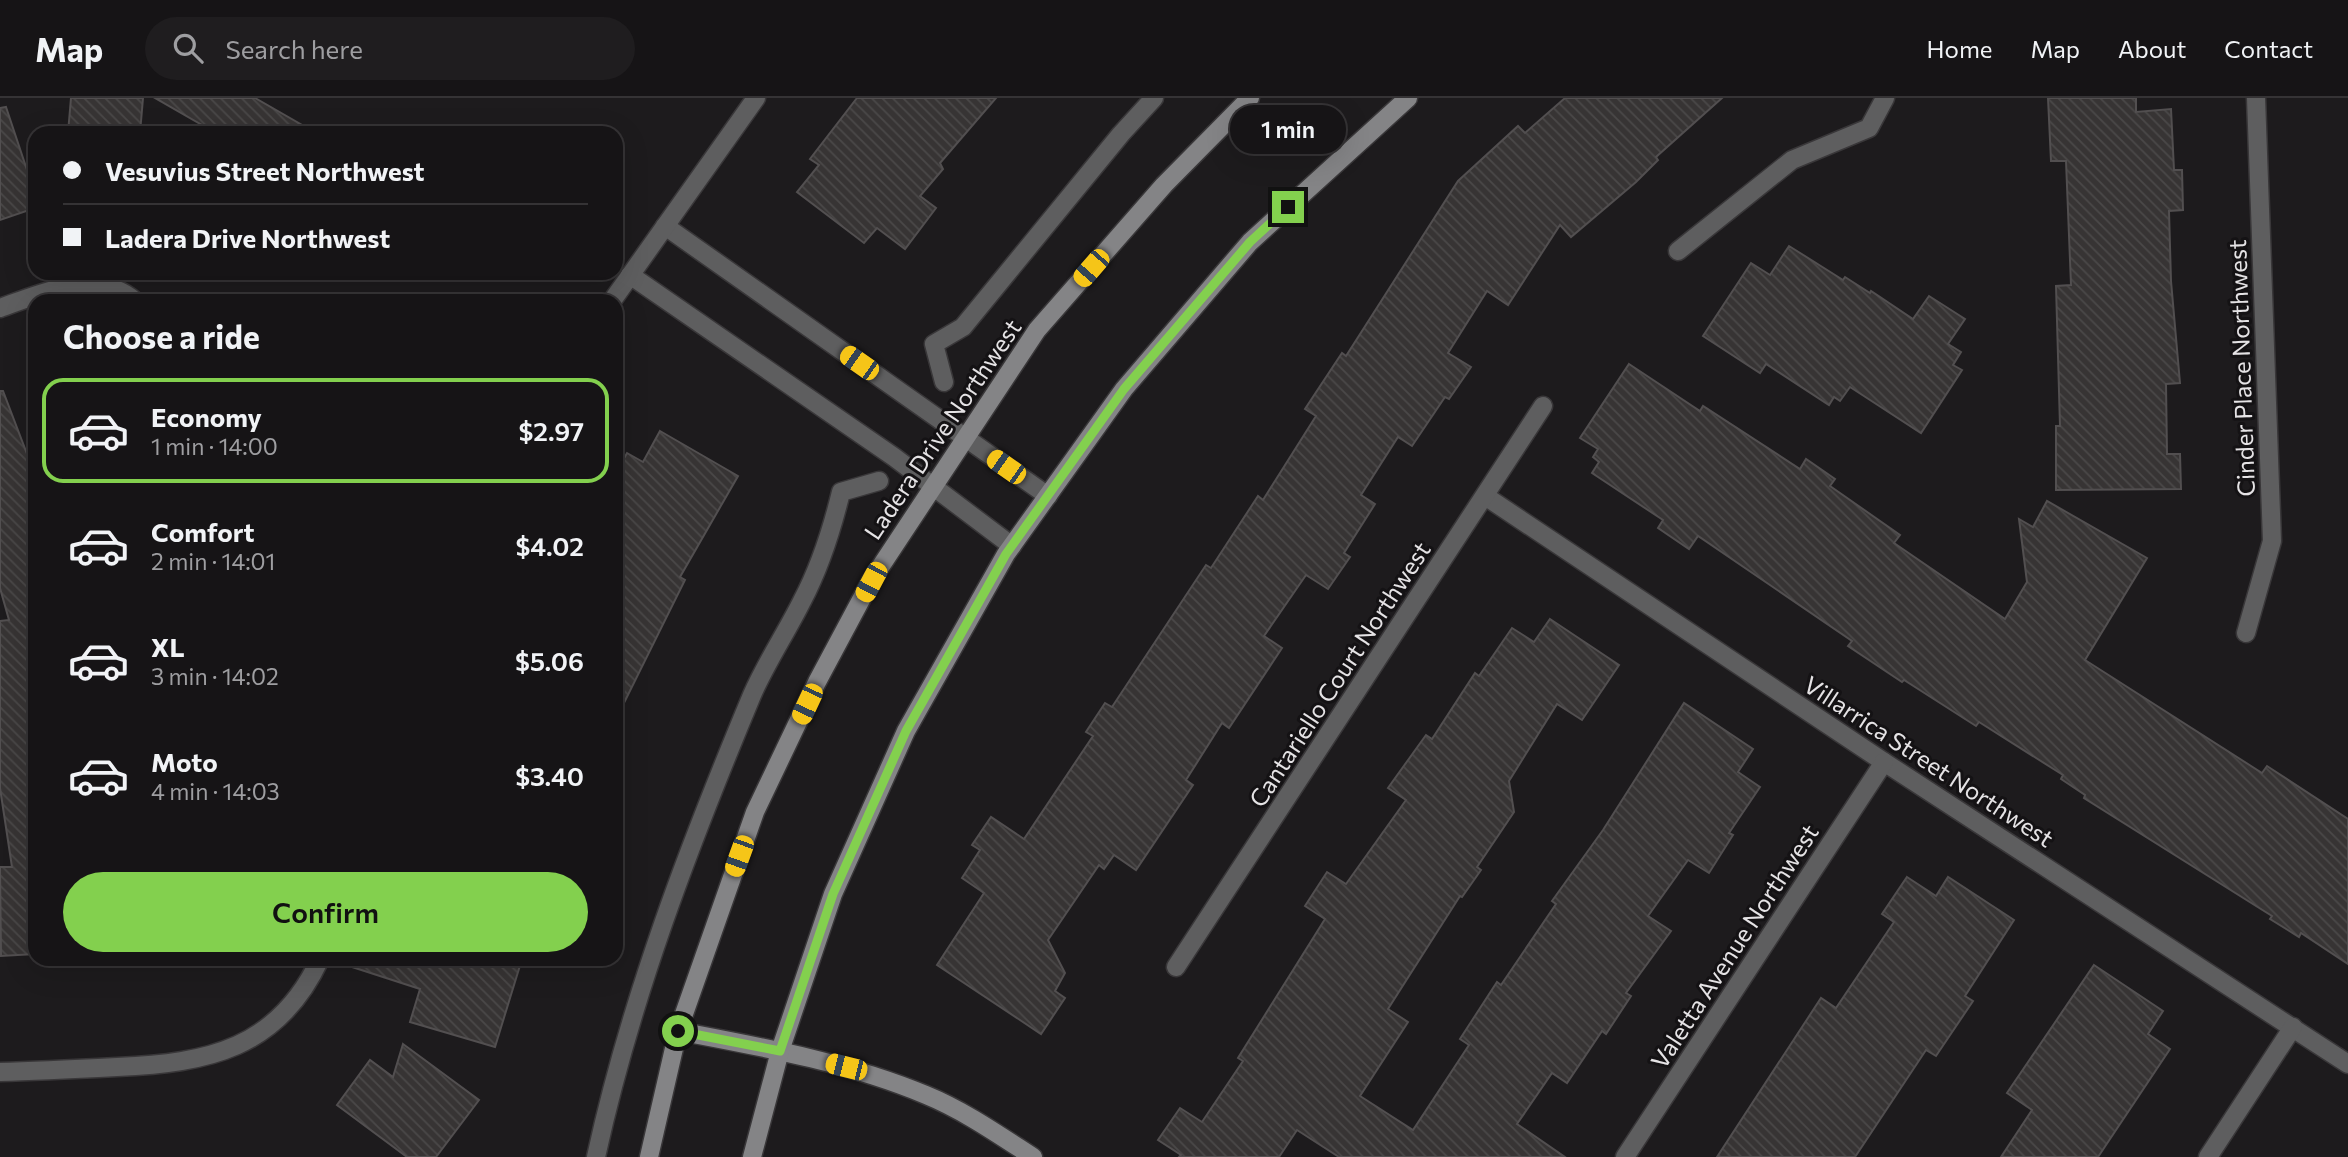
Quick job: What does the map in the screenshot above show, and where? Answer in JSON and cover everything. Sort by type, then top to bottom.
[{"type":"main road","name":"Ladera Drive Northwest","points":[[649,1157],[678,1031],[755,812],[817,682],[871,582],[1037,330],[1164,185],[1250,98]]},
{"type":"main road","points":[[752,1157],[780,1051],[833,894],[906,731],[1012,545],[1124,389],[1250,242],[1408,98]]},
{"type":"main road","points":[[678,1031],[780,1051],[865,1072],[929,1096],[1032,1157]]},
{"type":"street","points":[[617,294],[756,98]]},
{"type":"street","points":[[944,382],[934,344],[963,327],[1121,134],[1154,98]]},
{"type":"street","points":[[1678,250],[1792,160],[1869,128],[1885,98]]},
{"type":"street","name":"Cinder Place Northwest","points":[[2246,633],[2272,541],[2256,98]]},
{"type":"street","points":[[665,226],[1048,496]]},
{"type":"street","points":[[630,275],[1012,545]]},
{"type":"street","points":[[44,294],[73,285],[103,288],[118,294]]},
{"type":"street","points":[[0,308],[28,299]]},
{"type":"street","name":"Cantariello Court Northwest","points":[[1176,967],[1543,406]]},
{"type":"street","points":[[596,1157],[609,1096],[651,954],[690,843],[757,682],[803,598],[832,530],[841,492],[879,481]]},
{"type":"street","name":"Villarrica Street Northwest","points":[[1485,496],[1884,762],[2348,1064]]},
{"type":"street","name":"Valetta Avenue Northwest","points":[[1625,1157],[1884,762]]},
{"type":"street","points":[[0,1072],[149,1066],[182,1063],[224,1053],[258,1035],[292,1004],[317,966]]},
{"type":"street","points":[[2208,1157],[2293,1027]]},
{"type":"building","points":[[71,98],[143,98],[141,126],[69,126]]},
{"type":"building","points":[[155,98],[255,98],[304,126],[204,126]]},
{"type":"building","points":[[857,98],[996,98],[940,163],[943,169],[920,196],[936,208],[905,249],[877,228],[864,243],[797,192],[819,165],[810,159]]},
{"type":"building","points":[[1565,98],[1722,98],[1656,157],[1658,160],[1636,182],[1571,237],[1560,225],[1508,305],[1487,291],[1448,353],[1471,367],[1449,399],[1445,397],[1412,446],[1398,437],[1361,495],[1375,504],[1344,553],[1350,557],[1328,589],[1306,575],[1264,636],[1282,648],[1229,728],[1222,723],[1186,780],[1193,785],[1136,870],[1114,855],[1104,869],[1099,865],[1048,940],[1065,973],[1055,991],[1065,998],[1041,1034],[937,965],[984,893],[962,878],[980,850],[972,845],[991,817],[1024,839],[1093,736],[1086,732],[1105,703],[1112,707],[1206,565],[1211,568],[1258,496],[1263,500],[1316,416],[1305,409],[1342,353],[1346,356],[1458,181],[1518,126],[1525,133]]},
{"type":"building","points":[[2048,98],[2136,98],[2136,112],[2171,109],[2174,170],[2182,170],[2183,210],[2169,211],[2171,281],[2180,383],[2166,384],[2167,454],[2180,454],[2181,489],[2056,490],[2056,426],[2060,426],[2056,286],[2071,285],[2066,161],[2051,161]]},
{"type":"building","points":[[6,107],[28,173],[28,210],[0,220],[0,108]]},
{"type":"building","points":[[1789,246],[1843,280],[1845,277],[1870,293],[1871,291],[1913,319],[1929,296],[1965,319],[1948,344],[1961,352],[1953,365],[1962,370],[1921,433],[1850,387],[1840,401],[1834,397],[1829,405],[1766,364],[1760,373],[1703,336],[1751,263],[1770,275]]},
{"type":"building","points":[[1629,364],[1700,411],[1703,406],[1800,469],[1806,459],[1835,479],[1830,486],[1900,535],[1894,543],[2005,619],[2027,582],[2019,519],[2033,527],[2047,501],[2147,558],[2085,660],[2262,773],[2267,766],[2348,819],[2348,964],[2301,933],[2299,937],[2270,919],[2272,916],[2084,798],[2085,795],[2061,779],[2063,775],[1979,722],[1976,726],[1904,680],[1902,682],[1848,646],[1852,641],[1698,536],[1689,549],[1658,528],[1663,520],[1592,473],[1599,462],[1593,457],[1598,449],[1580,438]]},
{"type":"building","points":[[0,391],[3,391],[28,457],[28,954],[1,956],[0,867],[12,867],[0,788],[0,621],[9,620],[0,588]]},
{"type":"building","points":[[660,431],[738,476],[680,577],[685,580],[623,705],[623,460],[627,453],[643,462]]},
{"type":"building","points":[[1550,619],[1619,665],[1582,720],[1557,704],[1509,781],[1514,812],[1477,867],[1481,870],[1462,897],[1460,896],[1388,1009],[1408,1022],[1360,1096],[1413,1130],[1469,1045],[1460,1039],[1497,982],[1501,985],[1556,904],[1552,901],[1603,830],[1684,703],[1753,749],[1738,772],[1760,787],[1729,833],[1733,835],[1709,873],[1688,860],[1648,916],[1671,931],[1626,993],[1631,996],[1606,1034],[1602,1031],[1567,1083],[1552,1073],[1517,1124],[1565,1157],[1339,1157],[1297,1130],[1279,1157],[1179,1157],[1181,1155],[1158,1140],[1180,1108],[1202,1122],[1243,1061],[1238,1058],[1325,919],[1305,906],[1327,872],[1346,884],[1406,800],[1388,788],[1426,735],[1432,739],[1475,673],[1479,676],[1512,628],[1534,642]]},
{"type":"building","points":[[1907,877],[1936,896],[1948,877],[2014,920],[1965,996],[1973,1001],[1936,1056],[1926,1050],[1855,1157],[1717,1157],[1821,998],[1836,1008],[1894,922],[1882,914]]},
{"type":"building","points":[[2094,965],[2163,1011],[2148,1034],[2170,1049],[2098,1157],[2001,1157],[2032,1110],[2007,1093]]},
{"type":"building","points":[[349,966],[520,966],[495,1047],[410,1022],[420,989]]},
{"type":"building","points":[[403,1044],[479,1100],[436,1157],[407,1157],[337,1105],[370,1060],[393,1077]]},
{"type":"route","points":[[678,1031],[780,1051],[833,894],[906,731],[1006,554],[1124,389],[1250,242],[1288,207]]}]
